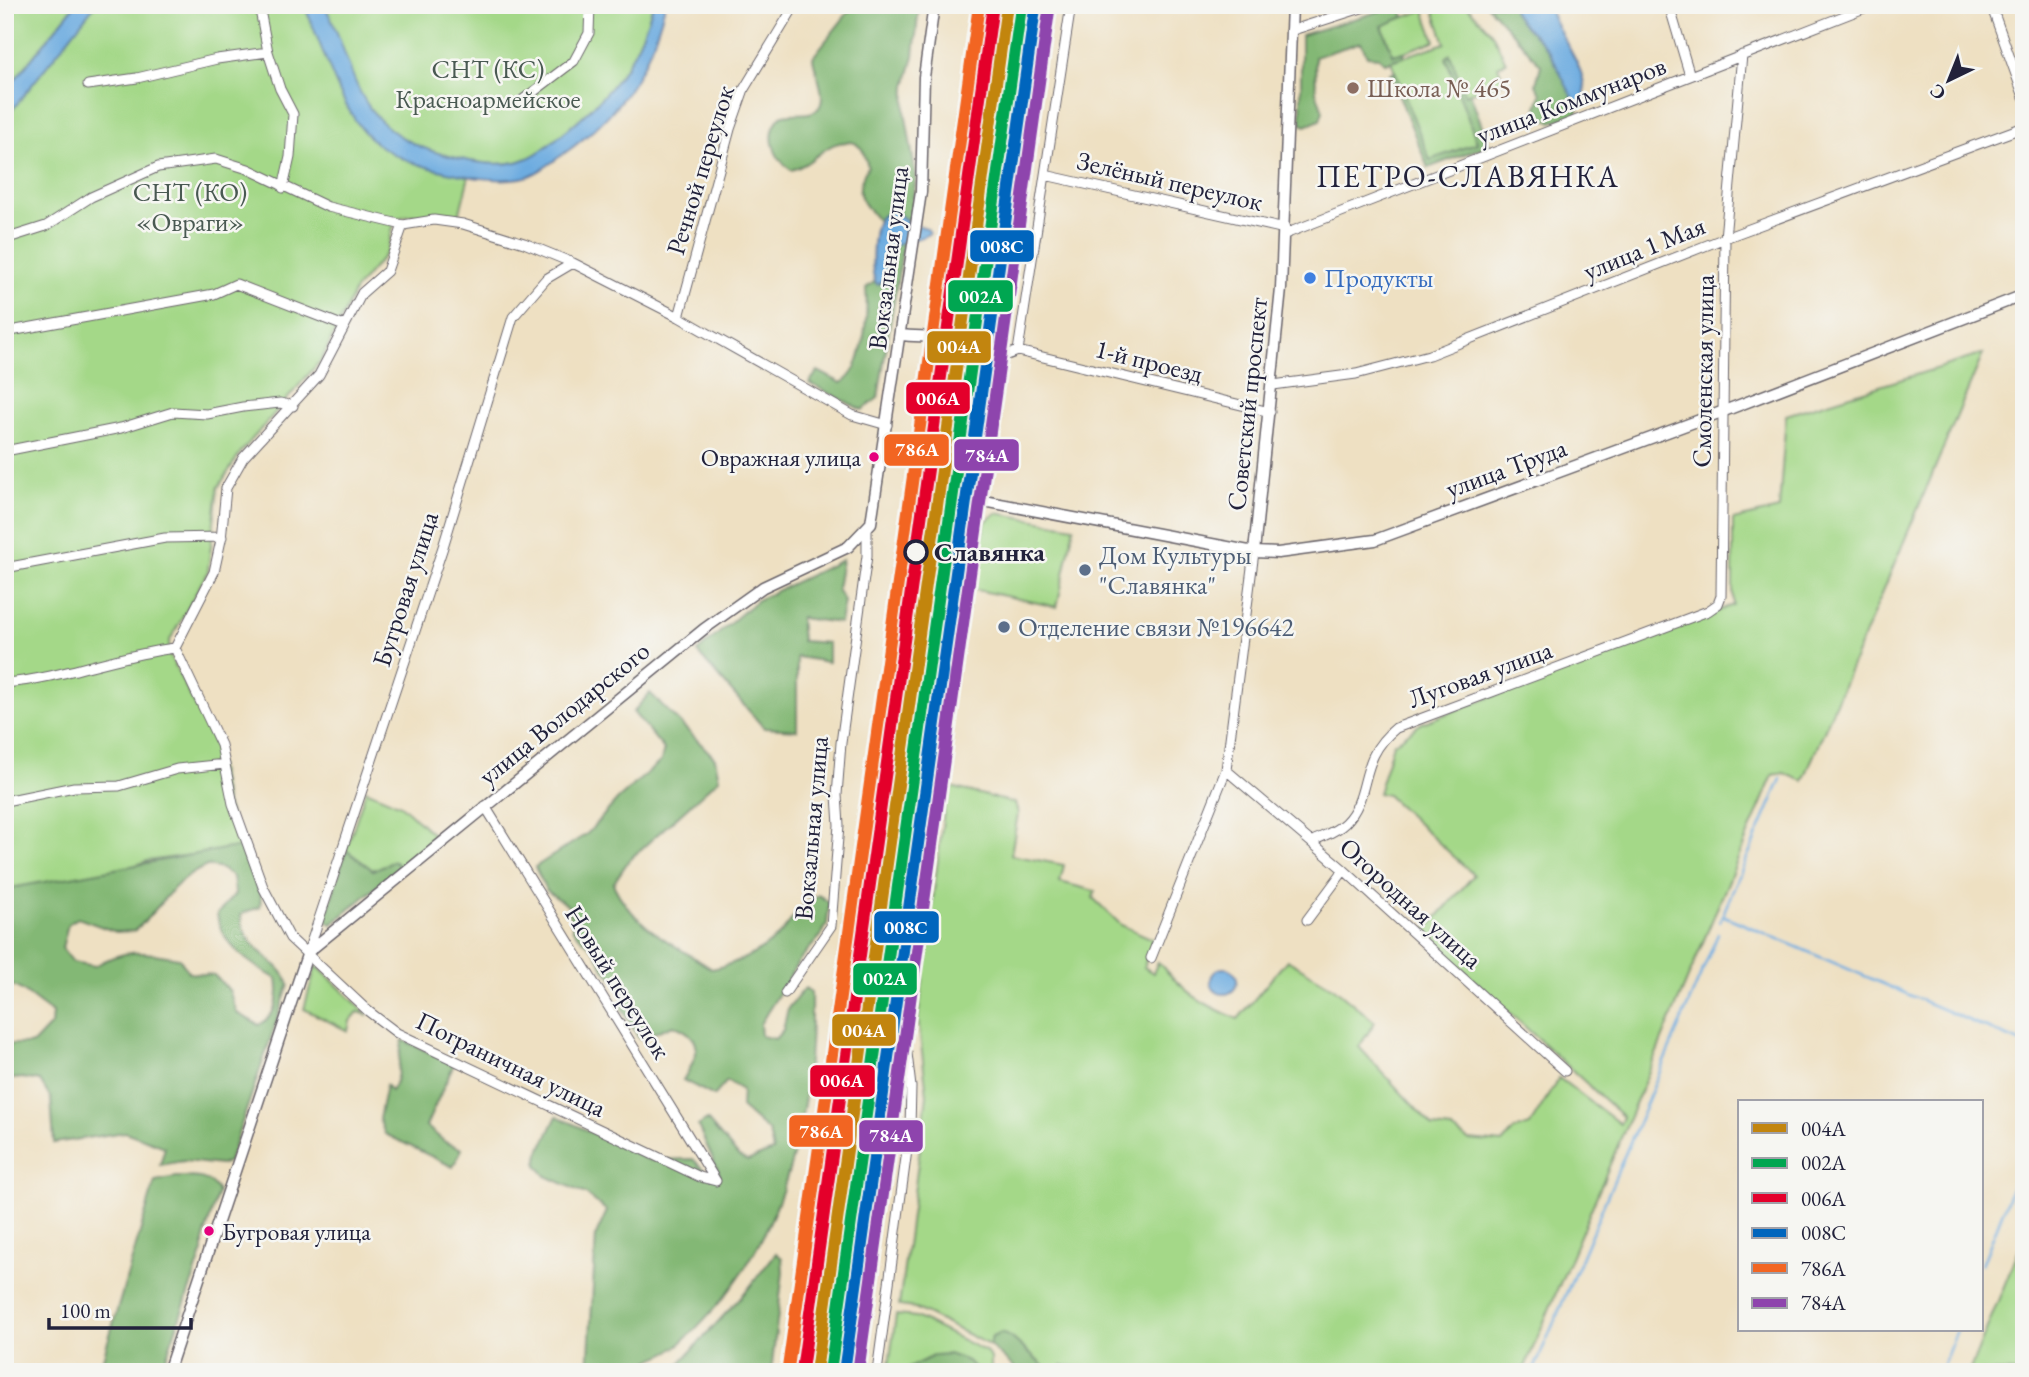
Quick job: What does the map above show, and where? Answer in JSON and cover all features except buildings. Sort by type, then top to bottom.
[{"type":"street","points":[[259,5],[268,51],[280,89],[293,114],[290,156],[283,188]]},
{"type":"street","points":[[520,102],[574,61],[589,33],[590,5]]},
{"type":"street","name":"Речной переулок","points":[[679,317],[730,129],[744,89],[795,5]]},
{"type":"street","name":"Вокзальная улица","points":[[785,993],[831,926],[839,825],[837,795],[840,747],[867,556],[867,530],[873,514],[918,218],[923,167],[923,77],[934,5]]},
{"type":"street","points":[[999,358],[1018,351],[1071,5]]},
{"type":"street","name":"Советский проспект","points":[[1151,958],[1226,770],[1273,385],[1285,231],[1292,5]]},
{"type":"street","points":[[1293,30],[1371,5]]},
{"type":"street","points":[[1669,5],[1690,76]]},
{"type":"street","name":"улица Коммунаров","points":[[1285,231],[1872,5]]},
{"type":"street","points":[[1991,5],[2024,97]]},
{"type":"street","points":[[88,85],[138,78],[216,59],[268,51]]},
{"type":"street","name":"Смоленская улица","points":[[1718,604],[1721,596],[1725,238],[1742,55]]},
{"type":"street","name":"улица 1 Мая","points":[[1273,385],[1356,374],[1429,355],[1725,238],[2024,127]]},
{"type":"street","points":[[5,239],[46,226],[91,197],[158,167],[216,159],[231,163],[328,207],[404,225],[434,220],[463,224],[524,243],[573,263],[679,317],[852,415],[887,425]]},
{"type":"street","name":"Зелёный переулок","points":[[1045,175],[1285,231]]},
{"type":"street","points":[[5,683],[47,678],[143,653],[175,649],[214,572],[222,537],[226,488],[243,458],[319,375],[362,293],[387,271],[404,225]]},
{"type":"street","name":"Бугровая улица","points":[[308,952],[443,547],[513,317],[545,279],[573,263]]},
{"type":"street","points":[[5,332],[214,295],[236,284],[344,326]]},
{"type":"street","name":"улица Труда","points":[[984,501],[1254,552],[1278,553],[1375,540],[1724,411],[2024,295]]},
{"type":"street","points":[[877,1372],[910,1128],[906,1045],[933,771],[951,647],[973,550],[979,510],[984,501],[979,474],[999,358],[993,350],[966,342],[901,335]]},
{"type":"street","name":"1-й проезд","points":[[1018,351],[1270,412]]},
{"type":"street","points":[[5,451],[121,428],[173,412],[207,414],[255,406],[293,406]]},
{"type":"street","name":"улица Володарского","points":[[168,1372],[267,1083],[308,952],[485,806],[749,595],[848,547],[867,530]]},
{"type":"street","points":[[5,568],[154,540],[222,537]]},
{"type":"street","name":"Луговая улица","points":[[1311,842],[1344,824],[1355,810],[1371,757],[1381,740],[1396,728],[1708,611],[1718,604]]},
{"type":"street","name":"Пограничная улица","points":[[175,649],[221,745],[233,804],[262,887],[290,938],[308,952],[368,1012],[397,1033],[700,1177],[716,1181]]},
{"type":"street","points":[[5,801],[74,787],[119,786],[177,769],[225,764]]},
{"type":"street","name":"Огородная улица","points":[[1226,770],[1344,870],[1565,1071]]},
{"type":"street","name":"Новый переулок","points":[[485,806],[716,1181]]},
{"type":"street","points":[[1307,920],[1344,870]]},
{"type":"green space","points":[[5,5],[75,5],[5,92]]},
{"type":"green space","name":"СНТ (КО) «Овраги»","points":[[95,5],[304,5],[333,74],[401,158],[469,176],[459,216],[410,215],[395,219],[387,252],[355,290],[322,359],[240,453],[218,488],[208,571],[169,642],[170,656],[214,743],[226,804],[242,848],[147,861],[125,869],[5,889],[5,119]]},
{"type":"green space","name":"СНТ (КС) Красноармейское","points":[[324,5],[653,5],[639,43],[610,89],[546,147],[523,160],[496,164],[431,151],[406,140],[383,123],[372,111],[355,82]]},
{"type":"green space","points":[[854,5],[919,5],[914,56],[906,86],[905,111],[916,177],[910,223],[894,211],[878,221],[866,206],[860,189],[868,166],[862,149],[855,143],[845,142],[829,147],[807,163],[791,170],[780,159],[773,145],[773,130],[781,116],[809,113],[817,110],[821,104],[821,89],[813,57]]},
{"type":"green space","points":[[1400,5],[1404,17],[1382,26],[1393,55],[1404,52],[1405,56],[1385,63],[1379,57],[1367,56],[1361,42],[1315,57],[1316,92],[1323,111],[1320,120],[1306,126],[1301,124],[1301,35]]},
{"type":"green space","points":[[1432,5],[1466,5],[1492,33],[1506,62],[1498,66],[1504,82],[1465,95],[1477,143],[1430,161],[1391,61],[1445,43]]},
{"type":"green space","points":[[1487,5],[1511,5],[1519,19],[1545,46],[1579,107],[1577,114],[1552,122],[1538,116],[1536,111],[1541,94],[1536,84],[1541,65]]},
{"type":"green space","points":[[1424,10],[1435,41],[1393,56],[1382,25]]},
{"type":"green space","points":[[1450,54],[1465,95],[1470,93],[1489,145],[1428,168],[1390,73],[1395,71],[1430,160],[1477,143],[1446,58]]},
{"type":"green space","points":[[904,240],[878,398],[862,410],[809,383],[818,371],[841,383],[849,377],[860,354],[863,340],[866,288],[874,282],[882,284],[889,254]]},
{"type":"green space","points":[[1983,354],[1803,781],[1784,773],[1773,775],[1523,1372],[1138,1372],[1063,1366],[1068,1372],[1050,1372],[1011,1337],[992,1337],[989,1345],[915,1308],[899,1306],[927,1095],[918,1019],[947,786],[1015,803],[1018,813],[1011,855],[1064,865],[1060,882],[1095,891],[1093,898],[1121,925],[1153,939],[1144,967],[1153,973],[1158,962],[1185,989],[1213,1008],[1238,1019],[1287,960],[1334,988],[1375,1022],[1359,1047],[1433,1127],[1452,1129],[1468,1140],[1502,1143],[1514,1130],[1530,1125],[1559,1078],[1620,1124],[1623,1117],[1423,933],[1474,875],[1387,795],[1378,793],[1393,744],[1422,723],[1733,605],[1733,520],[1779,509],[1786,415]]},
{"type":"green space","points":[[996,513],[1074,527],[1057,607],[972,589],[985,522]]},
{"type":"green space","points":[[842,560],[837,589],[844,601],[840,623],[800,618],[802,641],[828,643],[828,662],[797,657],[797,730],[764,728],[697,652],[757,600]]},
{"type":"green space","points":[[650,693],[715,758],[719,779],[629,860],[613,884],[632,912],[656,933],[712,969],[740,960],[765,947],[813,898],[819,895],[829,903],[827,924],[821,936],[801,958],[760,1024],[761,1036],[775,1039],[783,1030],[788,1008],[805,988],[811,992],[808,1074],[802,1114],[794,1154],[766,1230],[746,1266],[722,1300],[679,1345],[645,1364],[645,1372],[588,1372],[596,1235],[607,1211],[586,1194],[546,1176],[537,1165],[539,1153],[557,1116],[649,1160],[693,1159],[709,1175],[720,1175],[698,1126],[707,1120],[738,1156],[747,1161],[773,1151],[769,1132],[741,1107],[742,1090],[727,1081],[714,1096],[683,1080],[696,1055],[695,1041],[691,1035],[673,1025],[639,1039],[621,1006],[625,988],[606,972],[594,950],[573,930],[568,906],[546,890],[535,867],[588,833],[618,799],[661,761],[664,749],[633,712]]},
{"type":"green space","points":[[366,790],[401,805],[437,838],[385,879],[346,850]]},
{"type":"green space","points":[[229,848],[242,848],[261,896],[260,907],[241,914],[243,927],[247,937],[277,967],[289,984],[229,1161],[221,1165],[184,1161],[160,1165],[165,1147],[125,1132],[54,1143],[51,1099],[40,1081],[22,1078],[5,1080],[5,1044],[33,1044],[51,1025],[52,1013],[22,990],[5,982],[5,889]],"holes":[[[207,866],[222,869],[233,877],[235,894],[217,914],[224,935],[239,953],[277,979],[276,1005],[270,1016],[259,1025],[237,1013],[229,990],[214,975],[189,973],[179,958],[136,953],[117,956],[95,966],[73,962],[62,948],[68,924],[78,918],[116,932],[134,931],[184,879]]]},
{"type":"green space","points":[[346,850],[373,870],[394,861],[400,867],[332,924],[325,920]]},
{"type":"green space","points":[[316,965],[368,1015],[358,1012],[350,1021],[348,1031],[304,1009]]},
{"type":"green space","points":[[403,1040],[454,1064],[426,1126],[445,1142],[462,1149],[453,1167],[385,1134],[379,1119],[386,1085],[391,1091],[396,1080]]},
{"type":"green space","points":[[176,1177],[206,1180],[215,1186],[218,1192],[203,1241],[203,1251],[161,1372],[99,1372],[155,1181]]},
{"type":"green space","points":[[2024,1237],[2024,1372],[1969,1372]]},
{"type":"green space","points":[[776,1253],[782,1258],[783,1272],[771,1372],[672,1372],[748,1289]]},
{"type":"green space","points":[[896,1315],[916,1317],[985,1351],[991,1358],[991,1372],[974,1372],[935,1355],[900,1372],[888,1372]]},
{"type":"green space","points":[[1001,1333],[1011,1337],[1050,1372],[1019,1372],[989,1345],[992,1337]]},
{"type":"green space","points":[[948,1354],[968,1361],[976,1370],[900,1372],[935,1355]]},
{"type":"water","points":[[75,5],[95,5],[5,119],[5,92]]},
{"type":"water","points":[[304,5],[324,5],[355,82],[372,111],[390,129],[406,140],[431,151],[496,164],[523,160],[535,154],[583,116],[621,75],[639,43],[653,5],[665,5],[650,51],[615,108],[582,140],[543,169],[526,177],[503,179],[474,177],[426,167],[396,156],[378,145],[359,126],[340,93]]},
{"type":"water","points":[[1511,5],[1548,5],[1583,78],[1584,104],[1579,107],[1576,104],[1550,53],[1514,13]]},
{"type":"water","points":[[894,211],[910,223],[927,228],[930,233],[891,249],[885,259],[884,278],[878,285],[873,274],[875,233],[879,219]]},
{"type":"water","points":[[1224,968],[1234,971],[1237,981],[1234,991],[1224,994],[1214,991],[1211,981],[1214,971]]},
{"type":"waterway","points":[[1720,921],[1781,779]]},
{"type":"waterway","points":[[1722,915],[2024,1044]]},
{"type":"waterway","points":[[1533,1372],[1718,934]]},
{"type":"waterway","points":[[1983,1262],[2024,1157]]},
{"type":"waterway","points":[[1940,1372],[1956,1332]]},
{"type":"railway","points":[[806,1372],[864,957],[917,522],[992,5]]},
{"type":"transit line","name":"786А","points":[[788,1368],[979,5]]},
{"type":"transit line","name":"006А","points":[[802,1370],[993,5]]},
{"type":"transit line","name":"004А","points":[[816,1372],[1007,5]]},
{"type":"transit line","name":"002А","points":[[830,1372],[1021,7]]},
{"type":"transit line","name":"008С","points":[[844,1372],[1035,9]]},
{"type":"transit line","name":"784А","points":[[858,1372],[1049,11]]},
{"type":"place","name":"Школа № 465","points":[[1353,88]]},
{"type":"place","name":"Продукты","points":[[1310,278]]},
{"type":"place","name":"Овражная улица","points":[[874,457]]},
{"type":"place","name":"Славянка","points":[[916,552]]},
{"type":"place","name":"Дом Культуры \"Славянка\"","points":[[1085,570]]},
{"type":"place","name":"Отделение связи №196642","points":[[1004,627]]},
{"type":"place","name":"Бугровая улица","points":[[209,1231]]},
{"type":"district","name":"ПЕТРО-СЛАВЯНКА","points":[[1468,176]]}]
